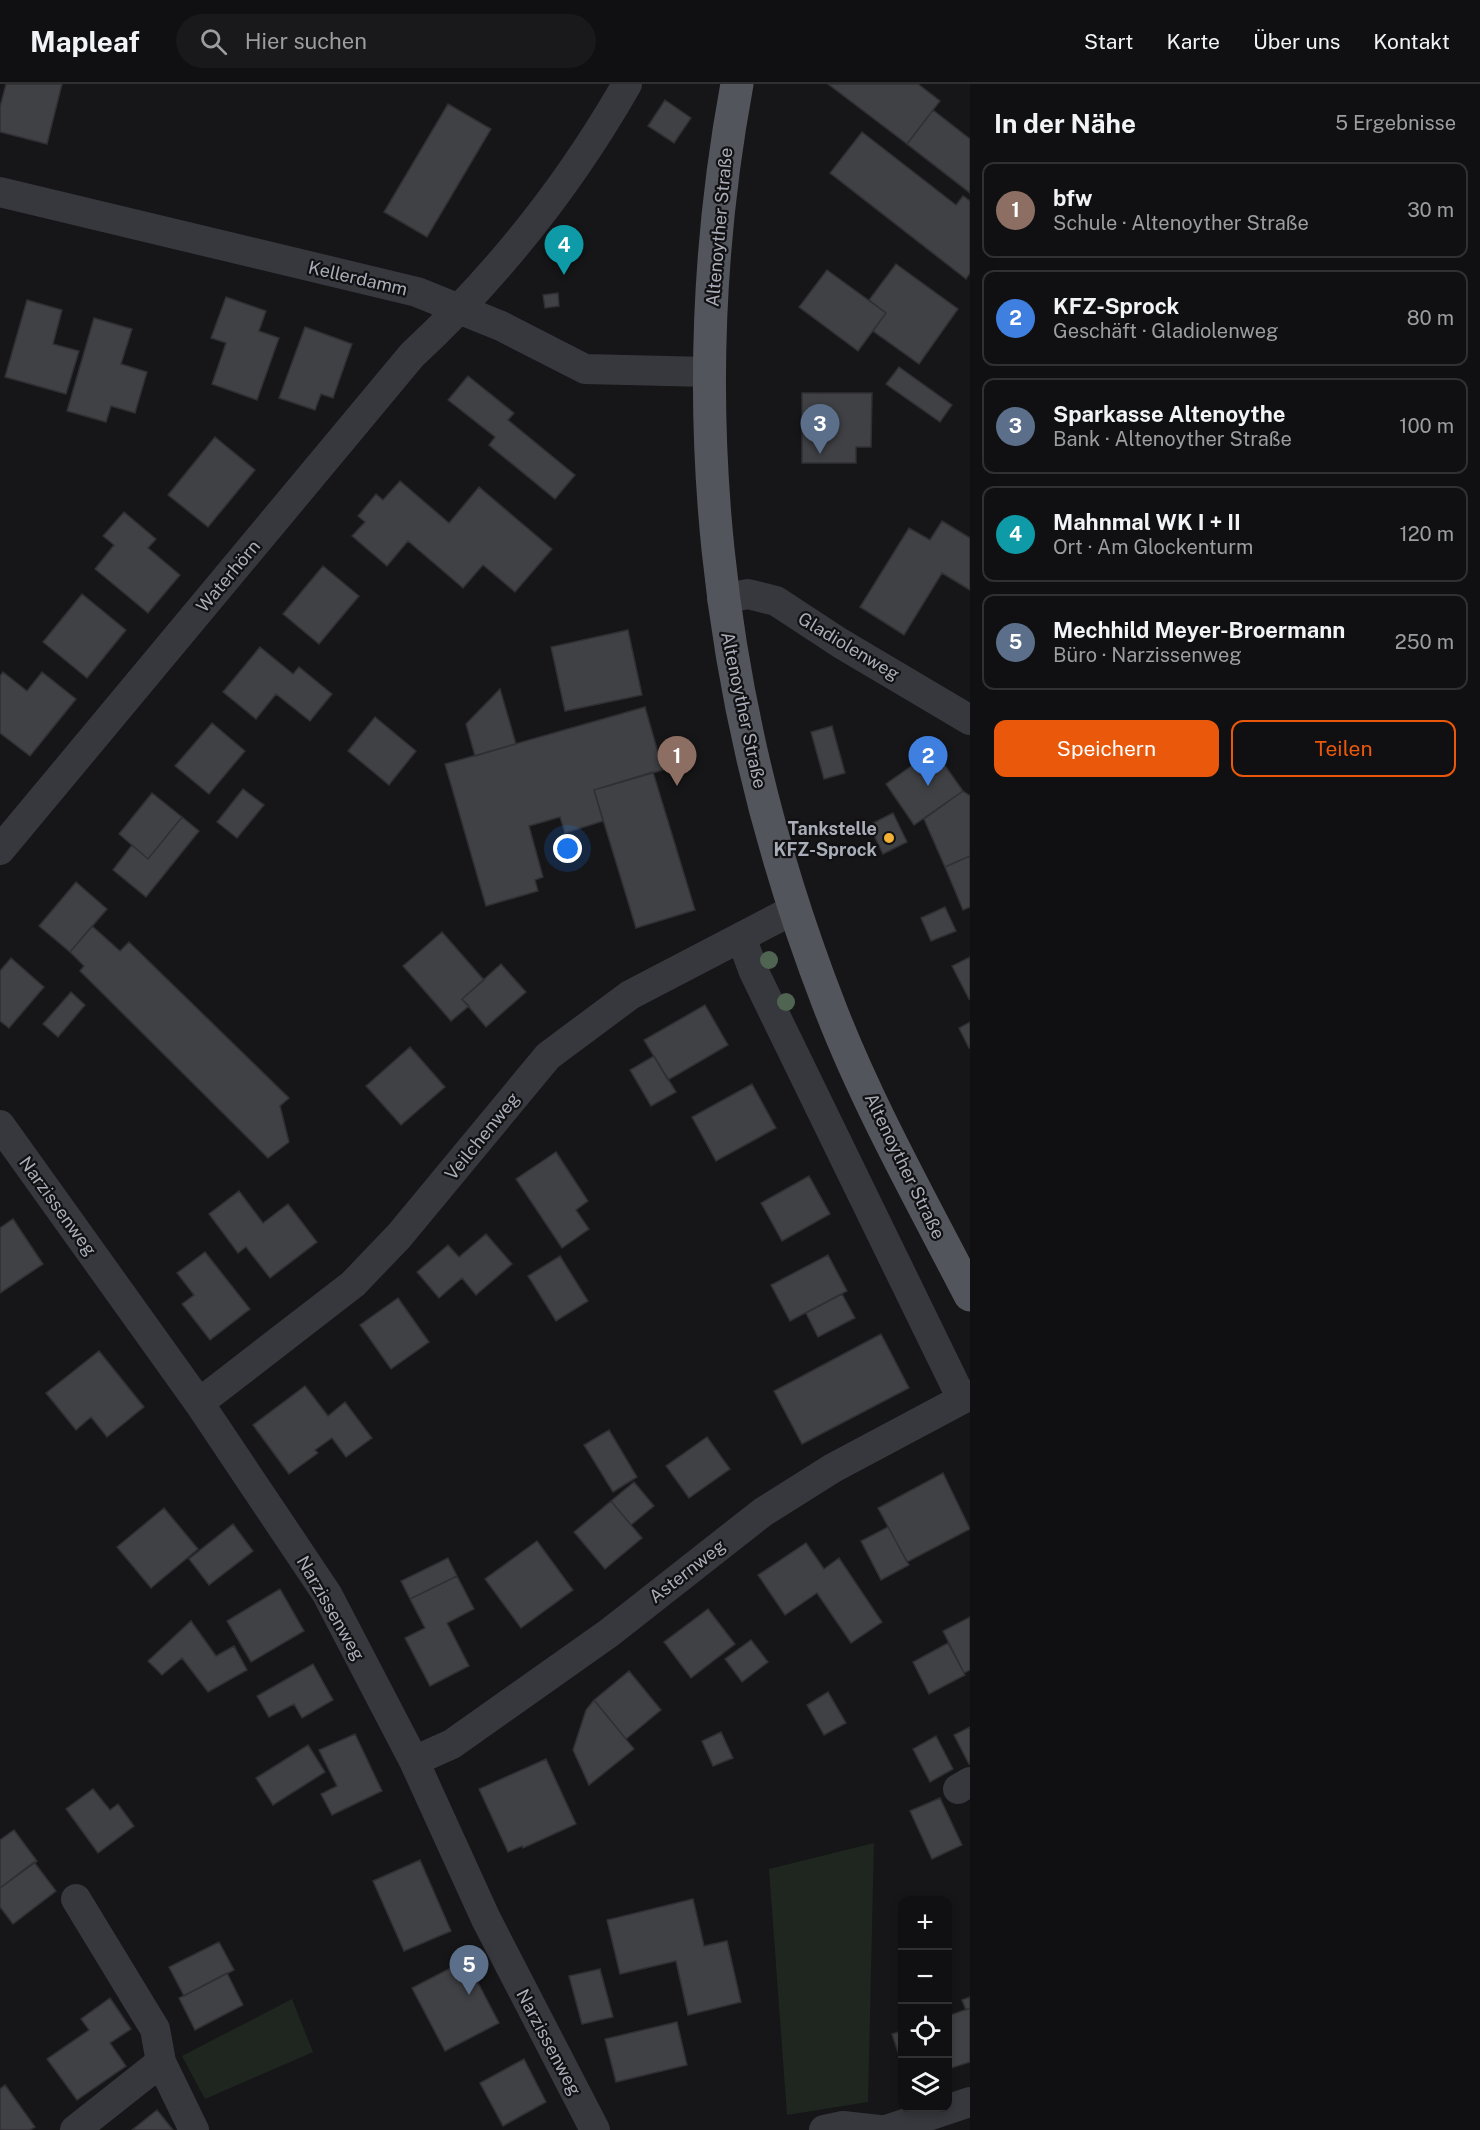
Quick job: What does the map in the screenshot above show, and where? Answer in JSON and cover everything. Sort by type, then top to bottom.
[{"type":"main road","name":"Altenoyther Straße","points":[[737,84],[721,190],[708,372],[712,486],[722,599],[736,688],[762,798],[795,909],[830,1008],[856,1068],[970,1295]]},
{"type":"street","name":"Waterhörn","points":[[0,850],[412,355],[461,309],[583,157],[627,84]]},
{"type":"street","name":"Kellerdamm","points":[[0,192],[417,292],[501,326],[585,369],[708,372]]},
{"type":"street","name":"Gladiolenweg","points":[[722,599],[748,594],[776,601],[840,643],[970,720]]},
{"type":"street","name":"Veilchenweg","points":[[199,1403],[353,1284],[399,1236],[548,1056],[630,995],[795,909]]},
{"type":"street","points":[[741,937],[754,972],[966,1397]]},
{"type":"street","name":"Narzissenweg","points":[[0,1125],[199,1403],[327,1594],[414,1761],[486,1919],[596,2130]]},
{"type":"street","name":"Asternweg","points":[[414,1761],[452,1744],[609,1633],[763,1512],[832,1467],[966,1397]]},
{"type":"street","points":[[76,1899],[155,2029],[161,2062],[194,2130]]},
{"type":"street","points":[[75,2130],[161,2062]]},
{"type":"street","points":[[886,2130],[970,2102]]},
{"type":"street","points":[[824,2130],[843,2126],[879,2130]]},
{"type":"shaded area","points":[[874,1843],[868,2102],[787,2115],[769,1869]]},
{"type":"shaded area","points":[[292,1999],[313,2052],[205,2099],[182,2056]]},
{"type":"building","points":[[6,84],[62,84],[47,144],[0,132],[0,107]]},
{"type":"building","points":[[828,84],[918,84],[940,101],[907,144]]},
{"type":"building","points":[[665,100],[691,118],[674,143],[648,126]]},
{"type":"building","points":[[448,104],[491,129],[427,237],[384,212]]},
{"type":"building","points":[[933,110],[970,139],[970,193],[907,144]]},
{"type":"building","points":[[862,132],[956,205],[963,196],[970,201],[970,273],[966,279],[830,173]]},
{"type":"building","points":[[896,264],[958,309],[919,364],[873,331],[886,313],[869,300]]},
{"type":"building","points":[[827,270],[886,313],[858,351],[799,307]]},
{"type":"building","points":[[558,293],[559,306],[545,308],[543,295]]},
{"type":"building","points":[[226,297],[266,311],[259,331],[279,338],[257,400],[212,384],[226,343],[211,338]]},
{"type":"building","points":[[27,300],[62,310],[53,344],[79,351],[66,394],[5,377]]},
{"type":"building","points":[[94,318],[132,329],[121,364],[147,372],[135,413],[111,406],[106,422],[67,411]]},
{"type":"building","points":[[305,327],[352,344],[333,398],[321,394],[315,410],[279,398]]},
{"type":"building","points":[[899,367],[952,405],[940,422],[886,384]]},
{"type":"building","points":[[468,376],[514,413],[508,420],[575,475],[555,499],[489,445],[495,437],[448,400]]},
{"type":"building","points":[[802,393],[872,393],[871,447],[856,447],[856,463],[802,463]]},
{"type":"building","points":[[215,437],[255,470],[208,527],[168,495]]},
{"type":"building","points":[[400,481],[449,523],[479,487],[552,549],[515,592],[483,565],[463,588],[408,541],[387,566],[352,536],[365,522],[358,516],[376,494],[383,500]]},
{"type":"building","points":[[124,512],[156,539],[148,548],[180,575],[148,613],[95,569],[114,545],[103,536]]},
{"type":"building","points":[[942,521],[970,538],[970,590],[942,573],[904,635],[860,607],[909,528],[930,540]]},
{"type":"building","points":[[323,566],[359,596],[319,644],[283,614]]},
{"type":"building","points":[[82,594],[126,630],[87,678],[43,642]]},
{"type":"building","points":[[628,630],[642,695],[565,711],[551,647]]},
{"type":"building","points":[[260,647],[293,674],[299,667],[332,694],[310,721],[276,694],[256,719],[223,692]]},
{"type":"building","points":[[3,672],[27,691],[42,672],[76,699],[30,756],[0,733],[0,676]]},
{"type":"building","points":[[500,689],[516,744],[475,756],[466,724]]},
{"type":"building","points":[[645,707],[663,770],[594,790],[603,821],[565,833],[560,817],[529,826],[543,877],[535,880],[538,891],[486,906],[445,764]]},
{"type":"building","points":[[375,717],[416,751],[389,785],[348,751]]},
{"type":"building","points":[[212,723],[245,751],[209,794],[175,766]]},
{"type":"building","points":[[832,726],[845,773],[824,779],[811,732]]},
{"type":"building","points":[[934,750],[963,791],[914,825],[886,784]]},
{"type":"building","points":[[653,772],[695,910],[636,928],[594,790]]},
{"type":"building","points":[[243,789],[264,805],[237,838],[217,822]]},
{"type":"building","points":[[963,791],[970,796],[970,856],[945,867],[924,819]]},
{"type":"building","points":[[152,793],[182,817],[148,859],[119,834]]},
{"type":"building","points":[[893,813],[907,842],[883,854],[869,825]]},
{"type":"building","points":[[182,817],[199,831],[146,897],[113,870],[132,845],[148,859]]},
{"type":"building","points":[[970,856],[970,907],[963,910],[945,867]]},
{"type":"building","points":[[76,882],[107,909],[70,952],[39,926]]},
{"type":"building","points":[[945,907],[956,931],[931,941],[921,918]]},
{"type":"building","points":[[92,926],[120,951],[129,942],[289,1098],[280,1106],[289,1142],[268,1158],[80,971],[84,966],[70,952]]},
{"type":"building","points":[[442,932],[484,980],[462,999],[469,1006],[451,1021],[403,966]]},
{"type":"building","points":[[970,957],[970,999],[969,999],[952,966]]},
{"type":"building","points":[[11,958],[44,987],[9,1028],[0,1021],[0,971]]},
{"type":"building","points":[[501,964],[526,992],[486,1027],[462,999]]},
{"type":"building","points":[[71,992],[85,1005],[58,1037],[43,1024]]},
{"type":"building","points":[[705,1005],[728,1045],[668,1080],[644,1040]]},
{"type":"building","points":[[970,1022],[970,1047],[969,1048],[959,1028]]},
{"type":"building","points":[[410,1047],[445,1087],[401,1125],[366,1086]]},
{"type":"building","points":[[654,1056],[676,1092],[651,1106],[630,1070]]},
{"type":"building","points":[[752,1084],[776,1128],[716,1161],[692,1117]]},
{"type":"building","points":[[556,1152],[588,1201],[576,1210],[589,1229],[562,1248],[516,1179]]},
{"type":"building","points":[[809,1176],[830,1214],[782,1241],[761,1203]]},
{"type":"building","points":[[239,1191],[263,1223],[288,1204],[317,1242],[270,1278],[246,1247],[238,1253],[209,1214]]},
{"type":"building","points":[[13,1219],[43,1264],[0,1293],[0,1228]]},
{"type":"building","points":[[486,1234],[512,1264],[476,1295],[462,1278],[439,1298],[417,1272],[448,1245],[459,1257]]},
{"type":"building","points":[[205,1252],[250,1309],[210,1340],[182,1304],[194,1295],[177,1273]]},
{"type":"building","points":[[828,1255],[847,1291],[790,1321],[771,1285]]},
{"type":"building","points":[[560,1256],[588,1301],[556,1321],[528,1276]]},
{"type":"building","points":[[842,1294],[855,1318],[818,1337],[806,1313]]},
{"type":"building","points":[[398,1298],[429,1342],[391,1369],[360,1325]]},
{"type":"building","points":[[881,1334],[909,1388],[802,1444],[774,1391]]},
{"type":"building","points":[[99,1351],[144,1407],[107,1437],[91,1417],[76,1430],[46,1393]]},
{"type":"building","points":[[305,1386],[328,1416],[345,1402],[372,1438],[346,1457],[332,1438],[315,1450],[318,1453],[289,1474],[253,1425]]},
{"type":"building","points":[[609,1430],[637,1477],[613,1492],[584,1445]]},
{"type":"building","points":[[707,1437],[730,1469],[689,1498],[666,1466]]},
{"type":"building","points":[[943,1473],[970,1529],[907,1562],[878,1508]]},
{"type":"building","points":[[634,1482],[654,1506],[631,1525],[611,1501]]},
{"type":"building","points":[[611,1501],[642,1538],[605,1569],[574,1532]]},
{"type":"building","points":[[164,1508],[198,1549],[151,1588],[117,1547]]},
{"type":"building","points":[[233,1524],[253,1551],[209,1585],[189,1559]]},
{"type":"building","points":[[888,1527],[909,1565],[881,1580],[861,1541]]},
{"type":"building","points":[[537,1541],[573,1590],[521,1628],[485,1579]]},
{"type":"building","points":[[806,1543],[824,1569],[839,1558],[882,1622],[851,1643],[817,1593],[785,1615],[758,1575]]},
{"type":"building","points":[[448,1558],[457,1576],[410,1599],[401,1581]]},
{"type":"building","points":[[457,1576],[474,1609],[447,1623],[469,1666],[430,1686],[405,1638],[425,1628],[410,1599]]},
{"type":"building","points":[[280,1589],[304,1631],[251,1662],[227,1621]]},
{"type":"building","points":[[708,1609],[735,1644],[691,1678],[664,1642]]},
{"type":"building","points":[[970,1617],[970,1670],[964,1673],[943,1631]]},
{"type":"building","points":[[191,1621],[216,1656],[234,1646],[247,1670],[208,1692],[182,1658],[162,1675],[148,1661]]},
{"type":"building","points":[[751,1640],[768,1662],[742,1682],[725,1659]]},
{"type":"building","points":[[948,1643],[965,1675],[929,1694],[913,1662]]},
{"type":"building","points":[[313,1664],[333,1700],[302,1718],[294,1704],[269,1717],[257,1696]]},
{"type":"building","points":[[629,1671],[661,1710],[626,1739],[594,1700]]},
{"type":"building","points":[[828,1692],[846,1723],[824,1735],[807,1705]]},
{"type":"building","points":[[594,1700],[634,1749],[589,1785],[573,1750],[586,1710]]},
{"type":"building","points":[[970,1727],[970,1763],[969,1764],[954,1735]]},
{"type":"building","points":[[721,1732],[733,1758],[713,1766],[702,1741]]},
{"type":"building","points":[[355,1734],[382,1791],[332,1815],[321,1794],[337,1786],[319,1750]]},
{"type":"building","points":[[936,1736],[953,1769],[930,1782],[913,1749]]},
{"type":"building","points":[[308,1745],[325,1772],[273,1805],[256,1778]]},
{"type":"building","points":[[546,1759],[576,1824],[523,1848],[522,1846],[508,1852],[479,1789]]},
{"type":"building","points":[[93,1789],[110,1810],[118,1804],[134,1826],[98,1853],[66,1809]]},
{"type":"building","points":[[940,1798],[962,1845],[932,1859],[910,1811]]},
{"type":"building","points":[[14,1830],[37,1861],[0,1888],[0,1840]]},
{"type":"building","points":[[420,1860],[451,1931],[404,1951],[373,1881]]},
{"type":"building","points":[[34,1862],[56,1891],[13,1924],[0,1907],[0,1888]]},
{"type":"building","points":[[693,1899],[704,1946],[727,1941],[741,2002],[688,2015],[676,1961],[620,1974],[607,1920]]},
{"type":"building","points":[[219,1942],[234,1970],[184,1996],[169,1967]]},
{"type":"building","points":[[466,1960],[499,2023],[445,2051],[412,1988]]},
{"type":"building","points":[[600,1969],[613,2017],[582,2024],[569,1976]]},
{"type":"building","points":[[227,1973],[243,2005],[195,2030],[179,1998]]},
{"type":"building","points":[[970,1997],[970,2008],[966,2010],[962,2000]]},
{"type":"building","points":[[110,1998],[131,2029],[110,2043],[126,2066],[77,2100],[47,2059],[89,2030],[81,2019]]},
{"type":"building","points":[[970,2008],[970,2062],[952,2068],[952,2058],[952,2015]]},
{"type":"building","points":[[677,2022],[687,2065],[616,2082],[605,2039]]},
{"type":"building","points":[[898,2032],[898,2052],[892,2034]]},
{"type":"building","points":[[524,2059],[546,2102],[503,2126],[480,2083]]},
{"type":"building","points":[[5,2085],[35,2127],[30,2130],[0,2130],[0,2089]]},
{"type":"building","points":[[157,2110],[173,2130],[132,2130]]},
{"type":"place","name":"Mahnmal WK I + II","points":[[564,275]]},
{"type":"place","name":"Sparkasse Altenoythe","points":[[820,454]]},
{"type":"place","name":"bfw","points":[[677,786]]},
{"type":"place","name":"KFZ-Sprock","points":[[928,786]]},
{"type":"place","name":"Tankstelle KFZ-Sprock","points":[[889,838]]},
{"type":"place","name":"Mechhild Meyer-Broermann","points":[[469,1995]]}]
